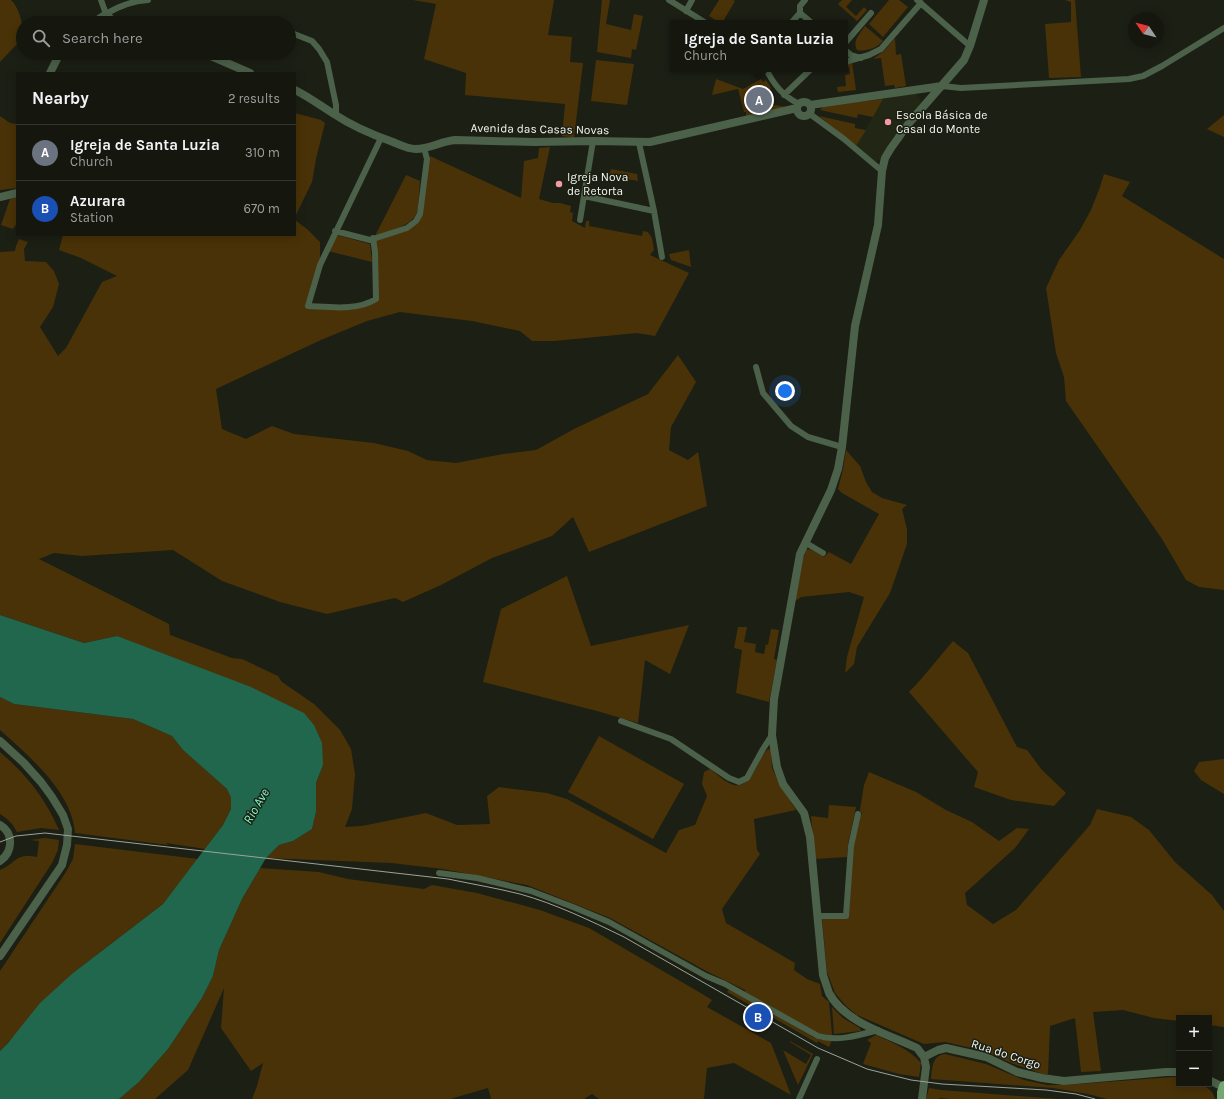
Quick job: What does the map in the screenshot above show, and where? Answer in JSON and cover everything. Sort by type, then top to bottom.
[{"type":"main road","points":[[1222,1099],[1224,1086]]},
{"type":"street","points":[[102,0],[106,14]]},
{"type":"street","points":[[103,16],[127,3],[148,0]]},
{"type":"street","points":[[669,0],[701,20]]},
{"type":"street","points":[[686,10],[692,0]]},
{"type":"street","points":[[794,20],[800,13],[800,6],[805,0]]},
{"type":"street","points":[[922,1099],[926,1067],[924,1057],[917,1048],[854,1019],[842,1009],[829,993],[823,975],[810,837],[804,813],[783,784],[776,767],[772,735],[774,699],[800,554],[831,490],[838,469],[842,447],[855,326],[878,225],[882,171],[885,158],[909,123],[964,60],[970,46],[984,0]]},
{"type":"street","points":[[848,61],[869,55],[881,49],[919,2],[970,46]]},
{"type":"street","points":[[800,13],[808,20]]},
{"type":"street","points":[[848,40],[871,13]]},
{"type":"street","points":[[798,106],[806,102],[810,105],[942,86],[961,88],[1143,76],[1224,28]]},
{"type":"street","points":[[296,35],[312,41],[327,62],[336,105],[336,115]]},
{"type":"street","points":[[848,52],[860,58]]},
{"type":"street","points":[[50,72],[56,60]]},
{"type":"street","points":[[220,60],[248,72]]},
{"type":"street","points":[[768,72],[776,87],[798,106]]},
{"type":"street","points":[[784,95],[808,72]]},
{"type":"street","name":"Avenida das Casas Novas","points":[[296,90],[336,115],[381,138],[408,148],[415,149],[424,148],[444,141],[455,140],[534,142],[639,142],[660,140],[798,106]]},
{"type":"street","points":[[798,106],[798,113],[801,116],[806,117],[812,110],[810,105]]},
{"type":"street","points":[[810,114],[882,171]]},
{"type":"street","points":[[373,238],[375,252],[376,300],[371,303],[350,307],[308,306],[320,264],[381,138]]},
{"type":"street","points":[[580,220],[593,141]]},
{"type":"street","points":[[639,142],[662,257]]},
{"type":"street","points":[[335,231],[370,240],[407,228],[416,221],[421,211],[427,159],[424,148]]},
{"type":"street","points":[[0,197],[16,193]]},
{"type":"street","points":[[584,196],[654,211]]},
{"type":"street","points":[[756,367],[763,393],[791,426],[808,437],[842,447]]},
{"type":"street","points":[[806,543],[823,553]]},
{"type":"street","points":[[621,721],[671,739],[729,778],[739,782],[747,778],[772,735]]},
{"type":"street","points":[[0,741],[24,762],[41,782],[62,815],[68,829],[67,845],[62,865],[0,956]]},
{"type":"street","points":[[818,916],[846,916],[851,846],[858,814]]},
{"type":"street","points":[[0,825],[7,832],[10,842],[10,849],[0,861]]},
{"type":"street","points":[[439,873],[477,878],[531,892],[609,922],[706,976],[725,984],[826,1039],[859,1036],[878,1030]]},
{"type":"street","name":"Rua do Corgo","points":[[924,1057],[946,1048],[986,1058],[1017,1072],[1064,1081],[1176,1072]]},
{"type":"street","points":[[799,1099],[817,1059]]},
{"type":"street","points":[[1212,1081],[1224,1086]]},
{"type":"shaded area","points":[[0,0],[11,0],[20,16],[16,16],[16,45],[0,62]]},
{"type":"shaded area","points":[[413,0],[554,0],[548,35],[572,37],[570,62],[583,63],[574,138],[562,136],[565,104],[465,95],[466,73],[424,59],[436,4]]},
{"type":"shaded area","points":[[602,0],[610,0],[606,24],[631,30],[634,14],[643,16],[636,50],[632,49],[631,58],[597,52]]},
{"type":"shaded area","points":[[719,0],[735,1],[724,20],[715,20],[709,16]]},
{"type":"shaded area","points":[[842,0],[852,0],[846,7],[856,16],[864,7],[867,10],[857,21],[838,4]]},
{"type":"shaded area","points":[[889,0],[899,0],[908,7],[883,37],[869,24]]},
{"type":"shaded area","points":[[1065,0],[1075,0],[1081,77],[1049,78],[1045,24],[1071,22],[1071,2]]},
{"type":"shaded area","points":[[865,26],[883,41],[878,46],[871,49],[857,50],[855,43],[856,40]]},
{"type":"shaded area","points":[[895,38],[896,55],[901,54],[906,86],[895,88],[894,85],[885,86],[881,58],[873,59],[884,51]]},
{"type":"shaded area","points":[[596,60],[634,64],[627,105],[591,101]]},
{"type":"shaded area","points":[[852,62],[856,90],[838,92],[837,87],[846,86],[845,75],[850,74],[848,63]]},
{"type":"shaded area","points":[[716,79],[743,89],[761,79],[763,82],[766,80],[771,88],[767,94],[750,91],[748,105],[768,109],[769,104],[786,107],[746,116],[738,89],[712,95]]},
{"type":"shaded area","name":"Escola Básica de Casal do Monte","points":[[912,93],[916,94],[920,98],[921,102],[919,107],[888,144],[880,160],[874,161],[856,146],[883,99]]},
{"type":"shaded area","points":[[883,99],[873,117],[858,114],[857,118],[820,110],[824,106]]},
{"type":"shaded area","points":[[296,113],[321,120],[325,123],[312,182],[296,215]]},
{"type":"shaded area","points":[[1224,115],[1224,137],[1207,129]]},
{"type":"shaded area","points":[[0,116],[10,123],[16,124],[16,188],[0,190]]},
{"type":"shaded area","points":[[819,116],[855,124],[855,128],[866,130],[856,146]]},
{"type":"shaded area","points":[[550,147],[539,199],[571,206],[570,212],[573,213],[572,221],[585,228],[586,221],[589,221],[589,226],[642,236],[643,231],[648,232],[652,238],[654,250],[650,255],[689,273],[655,336],[637,333],[554,341],[532,341],[520,331],[472,321],[400,312],[367,321],[321,340],[216,389],[222,429],[246,439],[272,426],[294,434],[374,443],[408,451],[427,460],[456,463],[503,454],[536,450],[574,429],[648,394],[678,355],[696,382],[671,427],[669,450],[688,460],[698,452],[707,506],[589,552],[573,517],[552,536],[492,558],[441,585],[403,602],[395,598],[327,614],[280,602],[222,581],[173,550],[82,556],[54,553],[39,559],[169,624],[170,635],[232,658],[242,659],[278,676],[282,682],[314,704],[340,730],[351,749],[355,774],[352,809],[345,827],[362,826],[426,813],[457,825],[490,824],[487,796],[499,787],[547,793],[567,799],[666,853],[679,830],[695,825],[707,796],[702,784],[704,772],[710,769],[728,782],[734,785],[740,785],[750,778],[768,749],[771,750],[772,768],[780,785],[796,810],[754,819],[757,850],[760,854],[722,909],[726,923],[795,963],[794,970],[807,979],[820,984],[822,996],[829,1002],[831,1036],[818,1034],[745,992],[745,990],[708,972],[610,918],[527,885],[443,869],[391,863],[266,858],[279,845],[293,841],[312,829],[316,812],[316,783],[323,765],[117,636],[84,643],[0,615],[0,252],[15,251],[19,239],[28,242],[24,249],[25,261],[46,262],[54,271],[59,284],[53,307],[40,327],[58,356],[66,348],[102,282],[117,276],[81,258],[59,250],[63,236],[296,236],[296,221],[320,242],[320,265],[308,306],[351,307],[376,299],[373,238],[407,228],[421,211],[430,156],[521,198],[524,161],[538,158],[539,148]]},
{"type":"shaded area","points":[[611,169],[637,174],[638,181],[609,176]]},
{"type":"shaded area","points":[[1104,174],[1130,182],[1122,196],[1224,259],[1224,590],[1199,587],[1186,580],[1162,539],[1066,401],[1064,377],[1056,353],[1046,288],[1059,260],[1080,230],[1091,210]]},
{"type":"shaded area","points":[[406,175],[420,181],[417,213],[410,222],[375,236]]},
{"type":"shaded area","points":[[16,197],[16,224],[13,229],[1,225],[10,199]]},
{"type":"shaded area","points":[[337,235],[370,244],[372,262],[328,251]]},
{"type":"shaded area","points":[[689,250],[691,267],[671,260],[669,254]]},
{"type":"shaded area","points":[[846,450],[860,466],[866,482],[872,492],[882,498],[907,505],[902,509],[907,529],[907,544],[890,593],[857,647],[854,664],[845,673],[847,657],[864,597],[849,592],[801,597],[794,602],[806,550],[810,549],[824,557],[829,552],[851,564],[879,514],[842,493],[838,489]]},
{"type":"shaded area","points":[[567,576],[591,646],[689,625],[670,674],[645,660],[638,723],[483,682],[501,609]]},
{"type":"shaded area","points":[[738,627],[747,627],[744,642],[756,644],[755,652],[764,654],[766,644],[768,645],[771,629],[779,630],[774,659],[777,660],[769,702],[736,693],[742,650],[734,648]]},
{"type":"shaded area","points":[[953,641],[968,653],[1017,747],[1027,750],[1042,770],[1066,793],[1054,806],[1011,800],[974,787],[978,772],[909,692],[921,680]]},
{"type":"shaded area","points":[[0,697],[14,704],[133,719],[172,736],[183,750],[227,789],[231,798],[231,809],[223,825],[205,849],[75,833],[72,818],[58,789],[36,763],[0,730]]},
{"type":"shaded area","points":[[599,736],[684,784],[653,839],[568,792]]},
{"type":"shaded area","points":[[0,752],[27,778],[48,808],[59,830],[41,828],[17,832],[10,822],[0,814]]},
{"type":"shaded area","points":[[1224,759],[1224,794],[1201,780],[1194,771],[1199,762]]},
{"type":"shaded area","points":[[869,772],[916,792],[946,810],[972,822],[999,841],[1017,828],[1029,829],[1015,848],[965,893],[967,905],[993,924],[1016,910],[1090,825],[1097,809],[1131,817],[1149,830],[1175,862],[1212,895],[1224,911],[1224,1027],[1212,1025],[1212,1015],[1176,1015],[1176,1021],[1154,1018],[1123,1010],[1093,1012],[1101,1071],[1081,1072],[1075,1018],[1050,1026],[1048,1074],[1043,1074],[1011,1063],[985,1051],[945,1042],[924,1044],[857,1015],[846,1006],[835,993],[827,972],[822,919],[847,919],[853,846],[859,817],[862,814],[860,810],[864,785]]},
{"type":"shaded area","points":[[829,805],[856,807],[848,844],[847,857],[815,859],[811,816],[828,818]]},
{"type":"shaded area","points":[[45,838],[59,840],[58,850],[52,863],[0,943],[0,870],[24,856],[37,857],[39,841],[30,840]]},
{"type":"shaded area","points":[[75,844],[198,859],[163,904],[73,973],[0,1051],[0,971],[66,872],[73,859]]},
{"type":"shaded area","points":[[260,868],[319,872],[348,879],[424,889],[432,885],[477,893],[540,910],[589,928],[712,1000],[707,1007],[771,1043],[791,1095],[734,1063],[707,1068],[703,1099],[599,1099],[592,1094],[584,1099],[491,1099],[488,1088],[450,1099],[252,1099],[263,1063],[251,1071],[221,1028],[224,988],[188,1070],[155,1099],[119,1099],[139,1082],[168,1049],[202,998],[213,976],[219,950],[242,899]]},
{"type":"shaded area","points":[[729,989],[759,1006],[757,1009],[727,992]]},
{"type":"shaded area","points":[[832,1007],[843,1018],[860,1028],[861,1031],[834,1034]]},
{"type":"shaded area","points":[[766,1010],[813,1037],[821,1040],[832,1040],[829,1047],[818,1041],[817,1043],[765,1013]]},
{"type":"shaded area","points":[[876,1035],[900,1047],[916,1058],[921,1063],[919,1077],[899,1074],[863,1064],[871,1043],[867,1040]]},
{"type":"shaded area","points":[[790,1041],[813,1054],[798,1085],[783,1050],[806,1064],[811,1055]]},
{"type":"shaded area","points":[[945,1054],[986,1064],[1024,1080],[1047,1085],[1176,1077],[1176,1087],[1206,1087],[1213,1093],[1215,1099],[1107,1099],[1053,1088],[931,1079],[932,1067],[937,1057]]},
{"type":"shaded area","points":[[929,1088],[941,1090],[1058,1099],[926,1099]]},
{"type":"water","name":"Rio Ave","points":[[0,615],[84,643],[117,636],[251,687],[304,713],[314,725],[322,743],[323,765],[316,783],[316,812],[312,829],[293,841],[279,845],[266,858],[242,899],[219,950],[213,976],[202,998],[168,1049],[139,1082],[119,1099],[0,1099],[0,1051],[40,1003],[73,973],[163,904],[223,825],[231,809],[231,798],[227,789],[183,750],[172,736],[133,719],[14,704],[0,697]]},
{"type":"tram line","points":[[0,842],[16,836],[45,833],[448,879],[520,894],[560,908],[624,937],[818,1048],[867,1069],[911,1080],[942,1084],[1046,1090],[1076,1094],[1095,1099]]},
{"type":"place","name":"Igreja de Santa Luzia","points":[[759,100]]},
{"type":"place","name":"Escola Básica de Casal do Monte","points":[[888,122]]},
{"type":"place","name":"Igreja Nova de Retorta","points":[[559,184]]},
{"type":"place","name":"Azurara","points":[[758,1017]]}]
